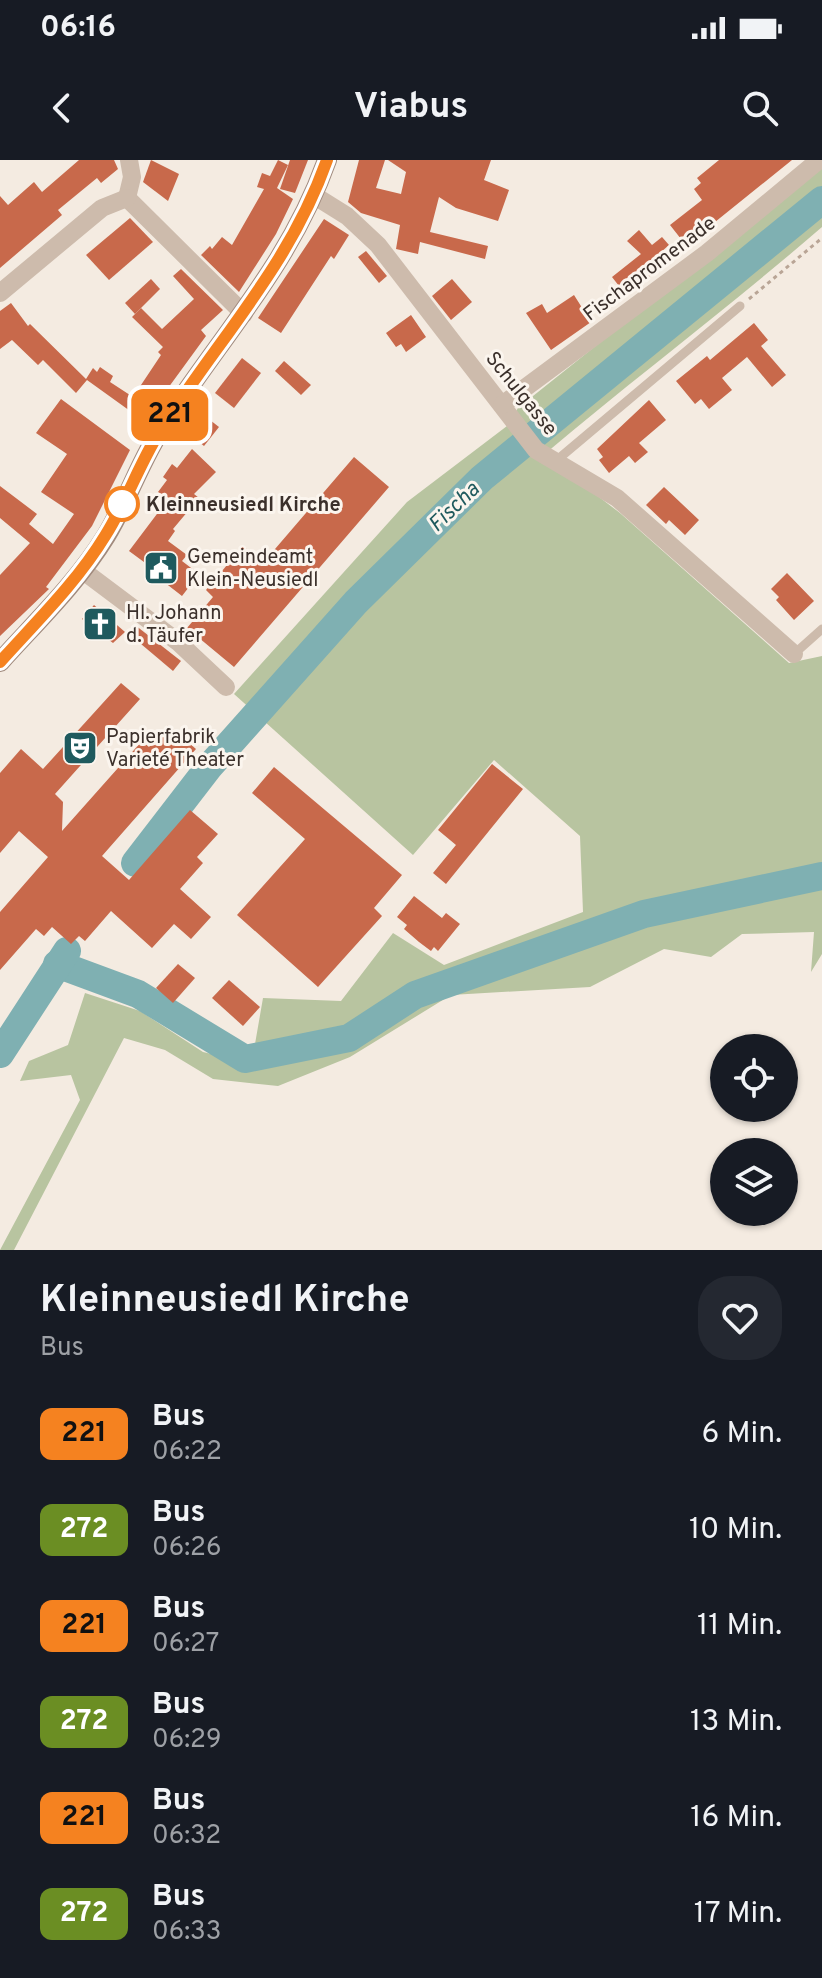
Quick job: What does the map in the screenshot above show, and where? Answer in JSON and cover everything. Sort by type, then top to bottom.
[{"type":"main road","points":[[0,662],[82,570],[106,535],[163,426],[293,240],[315,196],[327,160]]},
{"type":"street","points":[[127,198],[132,177],[129,160]]},
{"type":"street","name":"Fischapromenade","points":[[502,405],[707,253],[819,160]]},
{"type":"street","name":"Schulgasse","points":[[315,196],[347,216],[378,245],[536,450],[617,498],[794,654]]},
{"type":"street","points":[[0,293],[102,208],[127,198]]},
{"type":"street","points":[[127,198],[244,314]]},
{"type":"street","points":[[82,570],[178,642],[226,687]]},
{"type":"lane","points":[[557,460],[740,306]]},
{"type":"lane","points":[[794,654],[822,629]]},
{"type":"path","points":[[740,306],[822,238]]},
{"type":"green space","points":[[822,165],[822,227],[546,453],[548,458],[620,513],[789,663],[822,656],[822,954],[811,972],[814,932],[742,934],[711,957],[664,949],[590,987],[451,995],[350,1057],[278,1086],[213,1079],[165,1050],[124,1038],[14,1250],[0,1250],[80,1100],[71,1075],[20,1081],[29,1061],[68,1045],[85,993],[140,1011],[203,1052],[257,1065],[255,1044],[263,998],[341,1001],[393,933],[444,965],[583,912],[580,836],[494,760],[413,855],[234,694],[407,502],[507,426],[518,408]]},
{"type":"building","points":[[79,160],[114,160],[118,169],[101,183],[97,178],[58,210],[62,215],[0,268],[0,196],[8,205],[34,182],[42,192]]},
{"type":"building","points":[[151,160],[179,174],[168,201],[143,182]]},
{"type":"building","points":[[278,160],[288,165],[277,188],[293,199],[276,234],[239,292],[201,255],[210,246],[212,249],[222,237],[232,245],[264,189],[257,187],[262,173],[270,176]]},
{"type":"building","points":[[290,160],[308,160],[295,193],[280,189]]},
{"type":"building","points":[[359,160],[385,160],[376,188],[401,194],[406,172],[388,160],[491,160],[484,180],[509,190],[498,221],[456,208],[439,197],[430,232],[488,246],[485,259],[420,242],[418,254],[396,249],[400,225],[361,213],[348,202]]},
{"type":"building","points":[[719,160],[792,160],[689,243],[684,236],[681,239],[670,225],[702,200],[694,189],[701,183],[697,178]]},
{"type":"building","points":[[130,218],[153,242],[109,280],[86,255]]},
{"type":"building","points":[[324,219],[349,235],[334,259],[331,256],[281,333],[258,318]]},
{"type":"building","points":[[639,230],[652,245],[662,237],[669,245],[643,268],[650,276],[626,295],[612,277],[641,254],[627,241]]},
{"type":"building","points":[[366,251],[387,276],[379,283],[358,257]]},
{"type":"building","points":[[181,269],[223,310],[201,330],[206,336],[144,421],[87,380],[76,393],[43,360],[38,365],[12,340],[0,349],[0,311],[11,303],[28,326],[30,324],[86,379],[93,368],[97,372],[100,367],[113,376],[110,382],[133,397],[161,355],[158,352],[163,347],[132,317],[141,308],[162,329],[194,299],[173,276]]},
{"type":"building","points":[[151,279],[160,289],[135,314],[125,303]]},
{"type":"building","points":[[452,279],[472,302],[451,320],[432,296]]},
{"type":"building","points":[[574,295],[591,322],[551,350],[526,313],[542,304],[547,313]]},
{"type":"building","points":[[411,315],[426,337],[406,352],[401,344],[396,347],[386,333]]},
{"type":"building","points":[[754,323],[768,340],[761,346],[786,375],[772,387],[747,357],[722,378],[732,390],[709,409],[701,399],[695,404],[676,381],[707,356],[710,360]]},
{"type":"building","points":[[242,358],[261,373],[234,408],[215,393]]},
{"type":"building","points":[[284,361],[311,385],[301,395],[275,371]]},
{"type":"building","points":[[61,399],[130,450],[92,526],[46,587],[49,589],[0,636],[0,575],[30,543],[0,518],[0,486],[37,514],[29,524],[53,544],[74,514],[41,492],[67,454],[36,433]]},
{"type":"building","points":[[649,400],[666,420],[639,443],[648,452],[635,463],[629,456],[609,473],[599,460],[603,457],[597,449]]},
{"type":"building","points":[[201,413],[219,427],[204,446],[186,431]]},
{"type":"building","points":[[192,449],[216,472],[194,494],[199,498],[173,529],[175,531],[168,541],[187,555],[182,561],[199,574],[182,596],[129,551],[169,498],[158,492],[167,480],[163,477],[172,464],[177,468]]},
{"type":"building","points":[[354,457],[389,487],[234,667],[187,628],[213,597],[206,590],[243,546],[263,563]]},
{"type":"building","points":[[664,487],[699,520],[685,535],[669,520],[666,524],[646,505]]},
{"type":"building","points":[[787,573],[814,601],[794,620],[776,600],[779,597],[771,589]]},
{"type":"building","name":"Hl. Johann d. Täufer","points":[[94,605],[125,632],[113,643],[82,619]]},
{"type":"building","points":[[135,625],[181,661],[173,671],[128,633]]},
{"type":"building","points":[[121,683],[140,699],[55,794],[63,802],[62,831],[142,741],[149,747],[168,725],[196,749],[102,856],[129,880],[190,810],[218,834],[197,857],[203,863],[180,889],[211,917],[191,939],[174,924],[152,948],[111,911],[85,941],[79,936],[71,944],[52,927],[44,936],[36,929],[0,970],[0,912],[48,857],[19,831],[0,853],[0,773],[21,749],[43,769]]},
{"type":"building","points":[[492,764],[523,789],[446,884],[433,873],[456,845],[438,830]]},
{"type":"building","points":[[274,767],[402,875],[374,908],[382,916],[318,987],[237,915],[305,839],[252,793]]},
{"type":"building","points":[[414,896],[442,918],[446,913],[460,924],[438,951],[434,947],[431,951],[419,942],[404,929],[407,925],[397,917]]},
{"type":"building","points":[[178,964],[195,978],[173,1003],[156,988]]},
{"type":"building","points":[[229,980],[260,1007],[243,1026],[212,998]]},
{"type":"waterway","name":"Fischa","points":[[135,863],[209,767],[356,602],[482,478],[822,200]]},
{"type":"waterway","name":"Fischa","points":[[57,964],[138,994],[245,1059],[349,1038],[415,995],[644,914],[822,876]]},
{"type":"waterway","name":"Fischa","points":[[0,1054],[67,951]]},
{"type":"bus line","name":"221","points":[[0,662],[82,570],[106,535],[163,426],[293,240],[315,196],[327,160]]},
{"type":"place","name":"Kleinneusiedl Kirche","points":[[122,504]]},
{"type":"place","name":"Gemeindeamt Klein-Neusiedl","points":[[161,568]]},
{"type":"place","name":"Hl. Johann d. Täufer","points":[[100,624]]},
{"type":"place","name":"Papierfabrik Varieté Theater","points":[[80,748]]}]
